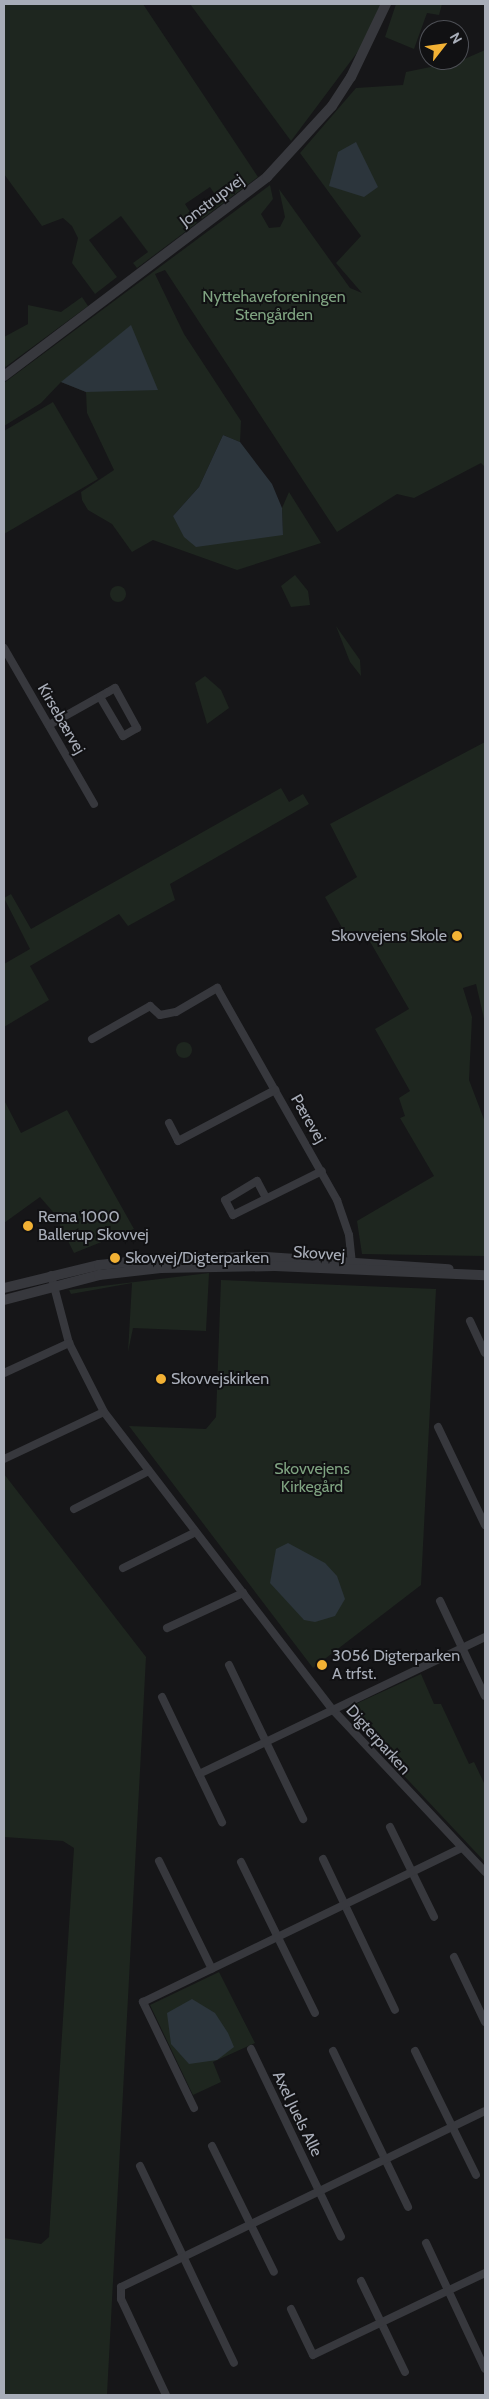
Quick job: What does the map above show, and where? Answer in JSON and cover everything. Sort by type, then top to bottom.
[{"type":"street","name":"Jonstrupvej","points":[[4,376],[267,177],[332,106],[352,77],[386,4]]},
{"type":"street","name":"Kirsebærvej","points":[[4,648],[94,804]]},
{"type":"street","points":[[49,725],[115,688],[137,728],[122,736],[100,697]]},
{"type":"street","name":"Pærevej","points":[[92,1039],[150,1006],[160,1015],[176,1012],[217,988],[322,1171],[343,1212],[352,1267]]},
{"type":"street","points":[[168,1123],[178,1141],[275,1090]]},
{"type":"street","points":[[265,1196],[257,1181],[225,1200],[233,1215],[265,1196],[279,1196],[322,1171]]},
{"type":"street","name":"Skovvej","points":[[4,1288],[158,1258],[485,1273]]},
{"type":"street","name":"Skovvej","points":[[4,1300],[52,1280]]},
{"type":"street","name":"Digterparken","points":[[52,1280],[69,1344],[104,1412],[333,1710],[485,1872]]},
{"type":"street","points":[[470,1321],[485,1353]]},
{"type":"street","points":[[4,1373],[69,1344]]},
{"type":"street","points":[[4,1459],[104,1412]]},
{"type":"street","points":[[438,1427],[485,1525]]},
{"type":"street","points":[[74,1509],[149,1471]]},
{"type":"street","points":[[123,1568],[196,1532]]},
{"type":"street","points":[[167,1628],[243,1593]]},
{"type":"street","points":[[440,1601],[485,1696]]},
{"type":"street","points":[[199,1774],[485,1637]]},
{"type":"street","points":[[229,1665],[303,1819]]},
{"type":"street","points":[[162,1697],[222,1822]]},
{"type":"street","points":[[390,1827],[434,1918]]},
{"type":"street","points":[[194,2108],[143,2002],[462,1848]]},
{"type":"street","points":[[322,1859],[395,2010]]},
{"type":"street","points":[[158,1861],[212,1969]]},
{"type":"street","points":[[241,1862],[314,2013]]},
{"type":"street","points":[[454,1957],[485,2022]]},
{"type":"street","name":"Axel Juels Alle","points":[[251,2049],[341,2237]]},
{"type":"street","points":[[333,2051],[408,2207]]},
{"type":"street","points":[[415,2051],[476,2175]]},
{"type":"street","points":[[166,2395],[121,2299],[121,2287],[318,2190],[386,2160],[485,2111]]},
{"type":"street","points":[[212,2146],[274,2272]]},
{"type":"street","points":[[140,2166],[234,2363]]},
{"type":"street","points":[[426,2244],[485,2369]]},
{"type":"street","points":[[291,2309],[313,2355],[485,2273]]},
{"type":"street","points":[[361,2281],[404,2372]]},
{"type":"green space","points":[[4,4],[143,4],[258,177],[202,219],[196,209],[218,199],[210,187],[185,204],[197,223],[137,268],[133,263],[148,252],[121,216],[89,240],[117,277],[95,294],[72,263],[78,238],[72,226],[63,218],[42,226],[4,174]]},
{"type":"green space","points":[[190,4],[382,4],[365,42],[291,141]]},
{"type":"green space","points":[[396,4],[442,4],[439,15],[427,13],[424,20],[419,20],[419,35],[414,49],[385,37]]},
{"type":"green space","name":"Nyttehaveforeningen Stengården","points":[[485,50],[485,467],[481,463],[414,498],[397,494],[337,532],[165,270],[155,274],[184,334],[241,421],[240,442],[223,435],[199,487],[173,516],[283,535],[282,508],[289,492],[321,543],[237,570],[153,540],[132,552],[112,524],[88,510],[82,500],[81,492],[114,470],[87,413],[86,392],[61,382],[41,403],[4,426],[4,383],[270,185],[273,199],[261,214],[269,228],[280,227],[285,217],[279,189],[350,288],[362,293],[336,263],[361,236],[300,153],[356,88],[403,85],[406,72],[419,69],[469,70],[469,57]]},
{"type":"green space","points":[[82,297],[88,306],[4,368],[4,337],[28,324],[28,305],[61,312]]},
{"type":"green space","points":[[53,402],[98,479],[4,534],[4,431]]},
{"type":"green space","points":[[295,575],[308,591],[310,605],[291,607],[281,586]]},
{"type":"green space","points":[[118,586],[126,594],[118,602],[110,594]]},
{"type":"green space","points":[[336,626],[360,660],[361,676],[350,662]]},
{"type":"green space","points":[[205,676],[221,690],[229,708],[207,724],[195,683]]},
{"type":"green space","points":[[485,742],[485,1023],[476,984],[463,988],[472,1017],[469,1080],[485,1122],[485,1256],[362,1254],[357,1221],[434,1176],[400,1118],[405,1116],[399,1098],[410,1091],[375,1029],[409,1009],[365,933],[350,942],[325,897],[357,877],[330,824]]},
{"type":"green space","points":[[281,788],[289,802],[303,794],[309,804],[170,884],[175,900],[128,926],[119,914],[30,966],[49,1000],[4,1027],[4,964],[30,949],[4,898],[11,894],[31,929]]},
{"type":"green space","points":[[184,1042],[192,1050],[184,1058],[176,1050]]},
{"type":"green space","points":[[4,1100],[21,1133],[67,1110],[134,1229],[74,1253],[54,1213],[40,1197],[4,1223]]},
{"type":"green space","points":[[209,1273],[206,1331],[133,1328],[128,1352],[132,1283],[71,1294],[69,1290]]},
{"type":"green space","name":"Skovvejens Kirkegård","points":[[221,1280],[436,1289],[421,1585],[313,1668],[129,1426],[206,1429],[216,1417]]},
{"type":"green space","points":[[4,1474],[146,1657],[107,2395],[4,2395],[4,2238],[41,2244],[49,2237],[74,1848],[63,1841],[4,1837]]},
{"type":"green space","points":[[421,1674],[434,1704],[441,1704],[469,1764],[474,1762],[485,1785],[485,1862],[346,1714],[347,1708]]},
{"type":"green space","points":[[219,1972],[255,2043],[213,2062],[221,2082],[193,2095],[150,2005]]},
{"type":"shaded area","points":[[356,142],[378,187],[364,197],[329,186],[338,152]]},
{"type":"shaded area","points":[[131,325],[158,390],[86,392],[61,382]]},
{"type":"shaded area","points":[[223,435],[240,442],[272,484],[282,508],[283,535],[196,547],[184,537],[173,516],[199,487]]},
{"type":"shaded area","points":[[288,1543],[325,1563],[337,1576],[345,1599],[335,1616],[315,1622],[304,1620],[270,1583],[276,1549]]},
{"type":"shaded area","points":[[192,1999],[215,2013],[228,2033],[234,2047],[217,2060],[189,2064],[171,2044],[167,2013]]},
{"type":"place","name":"Skovvejens Skole","points":[[457,936]]},
{"type":"place","name":"Rema 1000 Ballerup Skovvej","points":[[28,1226]]},
{"type":"place","name":"Skovvej/Digterparken","points":[[115,1258]]},
{"type":"place","name":"Skovvejskirken","points":[[161,1379]]},
{"type":"place","name":"3056 Digterparken A trfst.","points":[[322,1665]]}]
